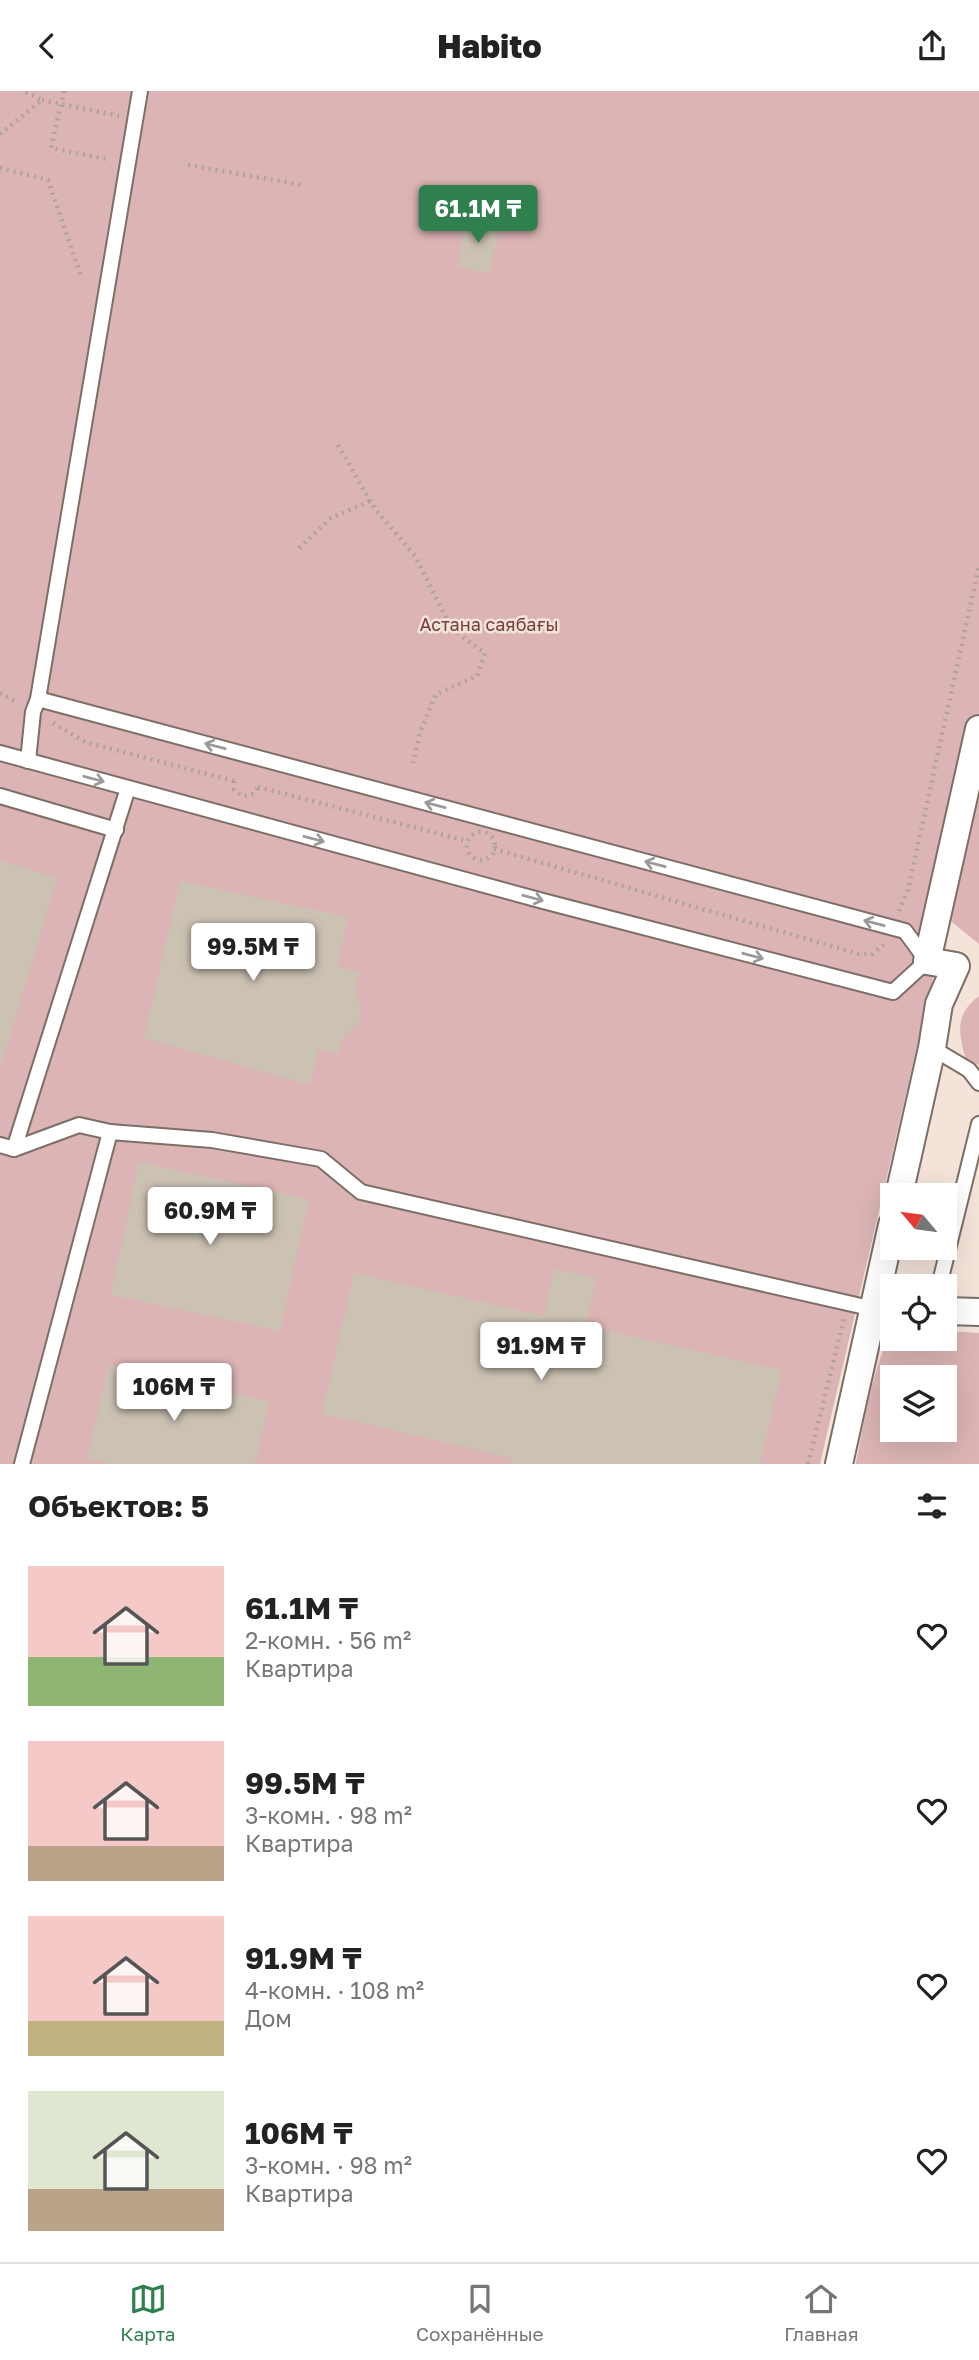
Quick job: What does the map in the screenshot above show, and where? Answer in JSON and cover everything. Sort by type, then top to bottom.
[{"type":"street","points":[[902,1183],[932,1048],[939,1004],[967,969],[927,961],[979,729]]},
{"type":"street","points":[[957,1311],[979,1312]]},
{"type":"street","points":[[839,1464],[880,1320]]},
{"type":"lane","points":[[28,761],[140,91]]},
{"type":"lane","points":[[0,753],[543,901],[892,992],[927,961],[905,931],[36,706]]},
{"type":"lane","points":[[7,1147],[128,788]]},
{"type":"lane","points":[[0,796],[116,829]]},
{"type":"lane","points":[[932,1048],[969,1070],[979,1083]]},
{"type":"lane","points":[[942,1274],[979,1124]]},
{"type":"lane","points":[[7,1147],[79,1125],[110,1132],[212,1140],[321,1159],[361,1192],[880,1309]]},
{"type":"lane","points":[[22,1464],[110,1132]]},
{"type":"path","points":[[23,91],[41,100],[134,120]]},
{"type":"path","points":[[64,91],[51,148],[106,159]]},
{"type":"path","points":[[0,134],[41,100]]},
{"type":"path","points":[[188,165],[302,185]]},
{"type":"path","points":[[0,168],[48,180],[81,276]]},
{"type":"path","points":[[338,446],[370,501],[415,556],[452,629],[485,653],[477,676],[436,694],[420,732],[413,762]]},
{"type":"path","points":[[299,548],[331,518],[370,501]]},
{"type":"path","points":[[494,849],[859,954],[872,954],[887,943],[908,890],[979,566]]},
{"type":"path","points":[[0,693],[36,706],[85,743],[234,781]]},
{"type":"path","points":[[239,775],[234,781],[234,789],[243,796],[254,794],[258,787],[257,779]]},
{"type":"path","points":[[258,787],[467,842]]},
{"type":"path","points":[[477,832],[486,833],[493,840],[494,849],[490,857],[477,859],[467,851],[467,842],[477,832]]},
{"type":"path","points":[[808,1464],[847,1303]]},
{"type":"green space","name":"Астана саябағы","points":[[0,91],[979,91],[979,944],[947,918],[885,1183],[880,1183],[880,1206],[820,1464],[0,1464]]},
{"type":"green space","points":[[979,996],[979,1065],[966,1060],[960,1025],[966,1010]]},
{"type":"green space","points":[[957,1332],[979,1333],[979,1464],[856,1464],[883,1351],[957,1351]]},
{"type":"building","points":[[466,217],[500,223],[490,273],[457,267]]},
{"type":"building","points":[[0,860],[57,878],[1,1067],[0,1066]]},
{"type":"building","points":[[180,881],[348,917],[337,967],[360,972],[356,986],[361,1019],[343,1039],[340,1054],[318,1050],[310,1085],[144,1038]]},
{"type":"building","points":[[139,1162],[309,1199],[280,1331],[111,1295]]},
{"type":"building","points":[[554,1269],[596,1278],[586,1326],[782,1370],[760,1464],[511,1464],[512,1458],[322,1414],[354,1273],[544,1316]]},
{"type":"building","points":[[109,1365],[269,1401],[255,1464],[109,1464],[87,1459]]}]
